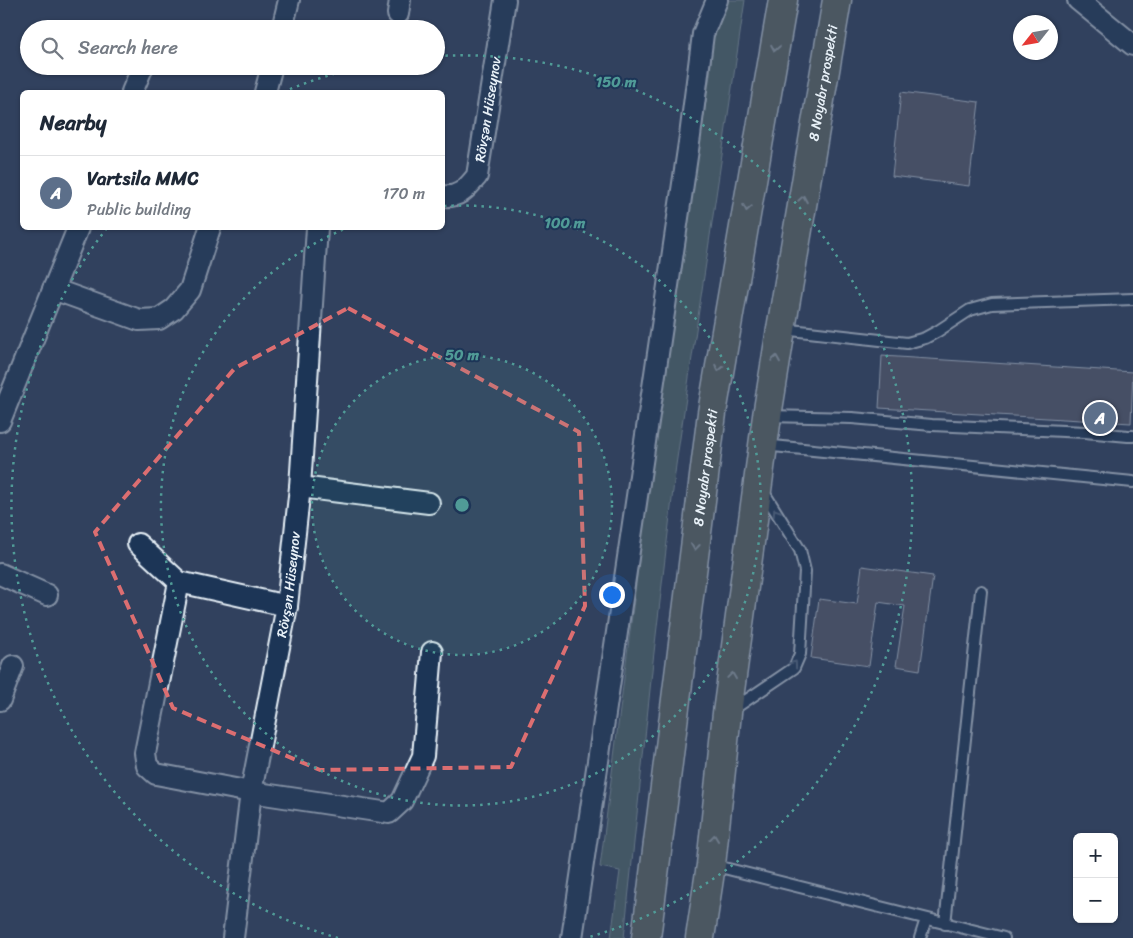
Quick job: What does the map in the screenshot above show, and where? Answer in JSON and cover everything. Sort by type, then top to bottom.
[{"type":"highway","name":"8 Noyabr prospekti","points":[[646,938],[712,413],[784,0]]},
{"type":"highway","name":"8 Noyabr prospekti","points":[[700,938],[711,865],[727,714],[758,483],[781,329],[837,0]]},
{"type":"street","points":[[284,20],[289,0]]},
{"type":"street","name":"Rövşən Hüseynov","points":[[445,196],[449,197],[465,191],[477,176],[505,0]]},
{"type":"street","points":[[572,938],[689,145],[703,34],[716,0]]},
{"type":"street","points":[[1078,0],[1133,45]]},
{"type":"street","points":[[133,90],[139,75]]},
{"type":"street","points":[[266,90],[270,75]]},
{"type":"street","points":[[0,421],[77,230]]},
{"type":"street","points":[[53,289],[139,320],[159,319],[174,309],[190,290],[209,230]]},
{"type":"street","name":"Rövşən Hüseynov","points":[[233,938],[251,792],[287,606],[300,487],[317,230]]},
{"type":"street","points":[[300,487],[429,503]]},
{"type":"street","points":[[138,544],[179,582],[287,606]]},
{"type":"street","points":[[0,574],[48,595]]},
{"type":"street","points":[[179,582],[145,753],[147,766],[156,774],[251,792],[389,813],[402,801],[423,756],[432,652]]},
{"type":"street","points":[[0,700],[13,666]]},
{"type":"lane","points":[[781,329],[907,343],[925,338],[970,310],[992,304],[1133,299]]},
{"type":"lane","points":[[768,416],[852,418],[932,425],[1133,436]]},
{"type":"lane","points":[[764,445],[1133,482]]},
{"type":"lane","points":[[727,714],[794,668],[800,654],[805,571],[800,550],[758,483]]},
{"type":"lane","points":[[945,924],[980,591]]},
{"type":"lane","points":[[711,865],[1004,938]]},
{"type":"lane","points":[[920,938],[926,919]]},
{"type":"highlighted area","points":[[348,308],[579,432],[585,606],[511,767],[320,770],[173,708],[95,532],[235,368]]},
{"type":"green space","points":[[726,0],[745,0],[676,465],[624,938],[611,938],[620,871],[600,867],[651,466],[710,75],[713,34]]},
{"type":"building","points":[[901,92],[979,102],[969,186],[892,176]]},
{"type":"building","points":[[882,356],[1133,372],[1131,423],[879,408]]},
{"type":"building","points":[[862,566],[933,576],[920,670],[896,666],[905,606],[878,602],[869,666],[811,658],[819,599],[857,604]]},
{"type":"place","name":"Vartsila MMC","points":[[1100,418]]}]
